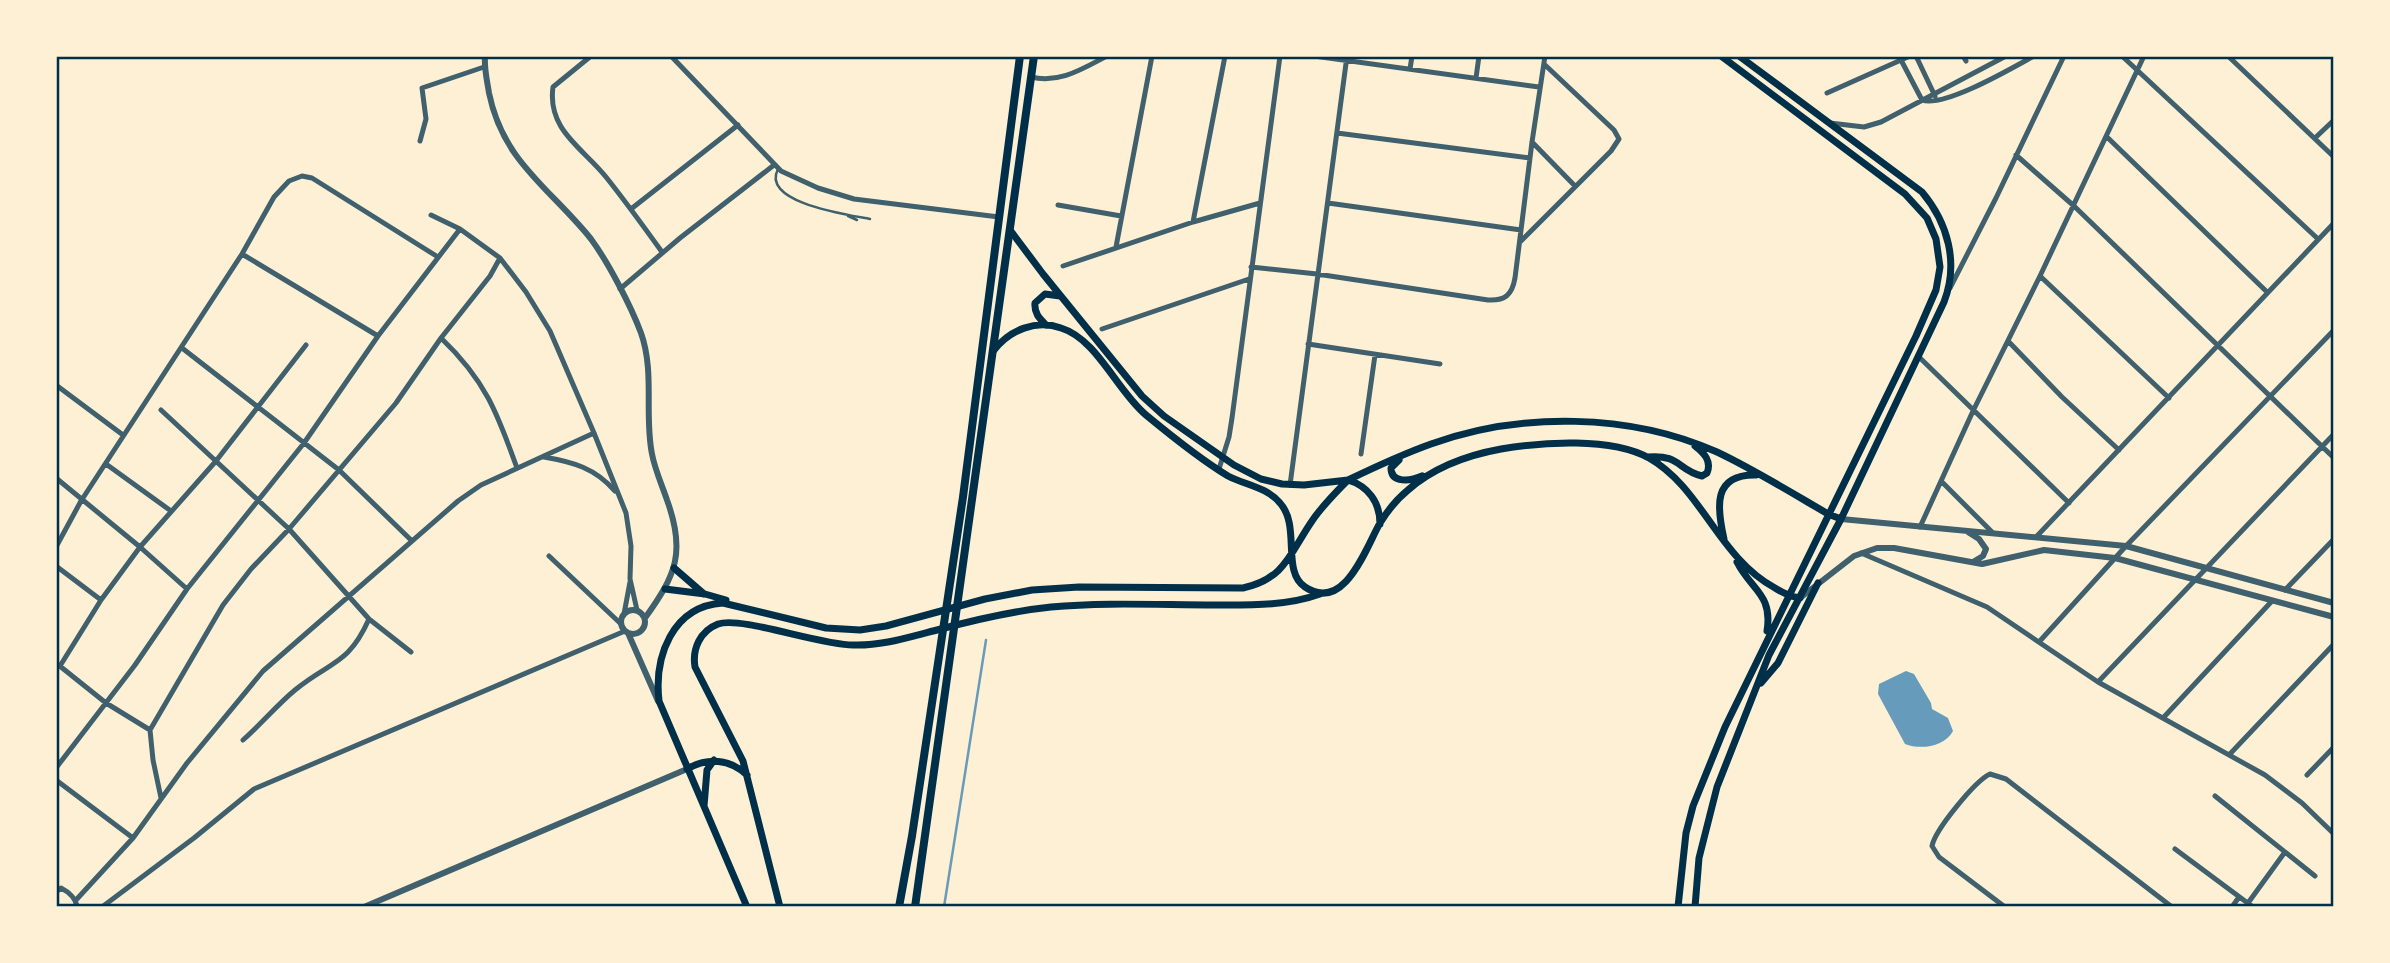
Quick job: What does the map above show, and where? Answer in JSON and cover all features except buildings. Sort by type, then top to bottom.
[{"type":"main road","points":[[899,907],[963,497],[1020,56]]},
{"type":"main road","points":[[915,907],[1034,56]]},
{"type":"main road","points":[[1678,907],[1681,863],[1693,806],[1724,727],[1931,304],[1940,267],[1936,239],[1927,218],[1905,194],[1721,56]]},
{"type":"main road","points":[[1695,907],[1699,858],[1717,787],[1769,654],[1841,519],[1948,291],[1952,271],[1950,250],[1943,227],[1931,202],[1910,181],[1740,56]]},
{"type":"main road","points":[[1016,90],[1028,92]]},
{"type":"main road","points":[[1010,230],[1149,403],[1251,475],[1290,485],[1315,485],[1348,480],[1431,444],[1496,427],[1565,420],[1636,428],[1690,443],[1715,452],[1841,519]]},
{"type":"main road","points":[[1046,325],[1034,309],[1035,303],[1045,295],[1061,296]]},
{"type":"main road","points":[[994,350],[1006,338],[1021,329],[1046,325],[1071,331],[1085,341],[1138,408],[1219,469],[1239,481],[1266,491],[1280,503],[1289,519],[1294,572],[1300,583],[1317,592],[1330,591]]},
{"type":"main road","points":[[1431,444],[1395,463],[1391,472],[1395,478],[1415,479],[1492,451],[1546,444],[1615,448],[1646,457],[1667,457],[1693,474],[1705,475],[1709,467],[1707,459],[1690,443]]},
{"type":"main road","points":[[1646,457],[1680,484],[1766,603],[1768,617],[1765,640]]},
{"type":"main road","points":[[779,907],[748,776],[737,748],[695,667],[695,648],[706,631],[718,624],[732,622],[839,645],[867,645],[1025,610],[1074,605],[1259,604],[1295,601],[1342,585],[1364,556],[1380,524],[1408,490],[1439,469]]},
{"type":"main road","points":[[1726,545],[1719,511],[1721,491],[1728,482],[1740,475],[1760,475]]},
{"type":"main road","points":[[1348,480],[1361,485],[1371,495],[1378,509],[1380,524]]},
{"type":"main road","points":[[747,907],[659,701],[657,679],[661,656],[674,628],[685,616],[699,608],[723,603],[826,628],[873,629],[985,599],[1032,590],[1079,587],[1236,589],[1259,583],[1285,566],[1314,518],[1348,480]]},
{"type":"main road","points":[[1735,558],[1759,579],[1787,595],[1800,598]]},
{"type":"main road","points":[[674,568],[705,594]]},
{"type":"main road","points":[[1757,689],[1777,663],[1818,583]]},
{"type":"main road","points":[[665,589],[705,594],[777,616]]},
{"type":"main road","points":[[687,769],[700,762],[714,760],[728,762],[748,776]]},
{"type":"main road","points":[[704,809],[707,770],[714,760]]},
{"type":"street","points":[[485,56],[484,67],[502,135],[515,156],[593,242],[641,333],[649,386],[652,456],[677,538],[674,568],[665,589],[645,618],[645,625],[635,634],[624,629],[549,556]]},
{"type":"street","points":[[591,56],[553,87],[551,100],[558,121],[575,146],[603,173],[662,252]]},
{"type":"street","points":[[671,56],[776,167],[818,188],[854,199],[999,217]]},
{"type":"street","points":[[1031,78],[1049,80],[1063,77],[1107,56]]},
{"type":"street","points":[[1116,247],[1152,56]]},
{"type":"street","points":[[1193,222],[1225,56]]},
{"type":"street","points":[[1219,469],[1232,418],[1280,56]]},
{"type":"street","points":[[1314,56],[1346,58],[1539,87]]},
{"type":"street","points":[[1410,69],[1412,56]]},
{"type":"street","points":[[1476,78],[1479,56]]},
{"type":"street","points":[[1251,267],[1317,274],[1488,300],[1500,300],[1511,294],[1545,56]]},
{"type":"street","points":[[1828,93],[1910,56]]},
{"type":"street","points":[[1916,56],[1937,102]]},
{"type":"street","points":[[1829,122],[1854,127],[1872,125],[2006,56]]},
{"type":"street","points":[[1922,100],[1937,102],[2034,56]]},
{"type":"street","points":[[1948,291],[2064,56]]},
{"type":"street","points":[[2122,56],[2318,239]]},
{"type":"street","points":[[1920,527],[2144,56]]},
{"type":"street","points":[[2228,56],[2334,157]]},
{"type":"street","points":[[1290,485],[1346,58]]},
{"type":"street","points":[[1901,60],[1922,100]]},
{"type":"street","points":[[1520,243],[1611,151],[1619,139],[1614,130],[1544,64]]},
{"type":"street","points":[[420,141],[426,119],[422,88],[484,67]]},
{"type":"street","points":[[2315,138],[2334,120]]},
{"type":"street","points":[[631,209],[738,125]]},
{"type":"street","points":[[1337,133],[1530,158]]},
{"type":"street","points":[[2106,137],[2267,292]]},
{"type":"street","points":[[1532,142],[1575,186]]},
{"type":"street","points":[[2016,155],[2074,206],[2334,458]]},
{"type":"street","points":[[620,289],[662,252],[776,167]]},
{"type":"street","points":[[56,547],[81,501],[242,254],[274,197],[289,181],[302,176],[312,178],[438,257]]},
{"type":"street","points":[[1063,266],[1193,222],[1260,203]]},
{"type":"street","points":[[1328,203],[1521,230]]},
{"type":"street","points":[[1059,205],[1121,216]]},
{"type":"street","points":[[431,215],[460,229],[500,258],[526,292],[550,331],[626,513],[630,537],[630,579],[624,629],[659,701]]},
{"type":"street","points":[[2037,536],[2334,223]]},
{"type":"street","points":[[56,768],[187,589],[303,443],[378,336],[460,229]]},
{"type":"street","points":[[242,254],[378,336]]},
{"type":"street","points":[[162,798],[149,730],[223,605],[251,569],[397,403],[441,338],[490,276],[500,258]]},
{"type":"street","points":[[2040,276],[2169,398]]},
{"type":"street","points":[[1102,329],[1249,279]]},
{"type":"street","points":[[2039,642],[2126,546],[2334,330]]},
{"type":"street","points":[[441,338],[480,381],[503,429],[517,468]]},
{"type":"street","points":[[2008,341],[2062,397],[2119,450]]},
{"type":"street","points":[[1308,344],[1440,364]]},
{"type":"street","points":[[149,730],[106,703],[58,664],[140,547],[216,461],[306,345]]},
{"type":"street","points":[[182,348],[339,470],[412,541]]},
{"type":"street","points":[[1361,454],[1375,355]]},
{"type":"street","points":[[1918,356],[2069,503]]},
{"type":"street","points":[[56,385],[123,435]]},
{"type":"street","points":[[161,410],[289,528],[369,619],[411,652]]},
{"type":"street","points":[[56,892],[61,888],[77,904],[133,838],[204,741],[256,679],[348,595],[458,501],[481,485],[594,433]]},
{"type":"street","points":[[2098,682],[2334,434]]},
{"type":"street","points":[[544,457],[575,463],[593,471],[619,496]]},
{"type":"street","points":[[106,464],[171,511]]},
{"type":"street","points":[[56,478],[187,589]]},
{"type":"street","points":[[1942,482],[1993,533]]},
{"type":"street","points":[[1841,519],[2126,546],[2334,603]]},
{"type":"street","points":[[1967,531],[1979,539],[1986,549],[1983,556],[1972,563]]},
{"type":"street","points":[[2285,590],[2334,539]]},
{"type":"street","points":[[1800,598],[1860,552],[1877,548],[1894,548],[1972,563],[1990,563],[2043,550],[2115,558],[2334,618]]},
{"type":"street","points":[[1860,552],[1973,599],[2005,618],[2098,682],[2265,775],[2285,789],[2334,834]]},
{"type":"street","points":[[56,566],[102,600]]},
{"type":"street","points":[[630,579],[637,610],[645,618]]},
{"type":"street","points":[[2163,718],[2272,601]]},
{"type":"street","points":[[624,614],[637,610]]},
{"type":"street","points":[[243,740],[296,690],[343,658],[359,640],[369,619]]},
{"type":"street","points":[[102,907],[254,789],[624,629]]},
{"type":"street","points":[[2229,755],[2334,644]]},
{"type":"street","points":[[2307,775],[2334,747]]},
{"type":"street","points":[[364,907],[687,769]]},
{"type":"street","points":[[2005,907],[1939,857],[1932,846],[1939,831],[1974,785],[1990,774],[2006,779],[2172,907]]},
{"type":"street","points":[[56,780],[133,838]]},
{"type":"street","points":[[2215,796],[2315,876]]},
{"type":"street","points":[[2175,849],[2251,905],[2285,852]]},
{"type":"street","points":[[2232,907],[2239,897]]},
{"type":"lane","points":[[776,167],[777,184],[794,200],[857,220]]},
{"type":"lane","points":[[838,213],[870,219]]},
{"type":"water","points":[[1906,671],[1914,674],[1932,709],[1948,718],[1953,731],[1938,744],[1918,747],[1905,744],[1878,694],[1879,684]]},
{"type":"waterway","points":[[944,907],[986,640]]}]
